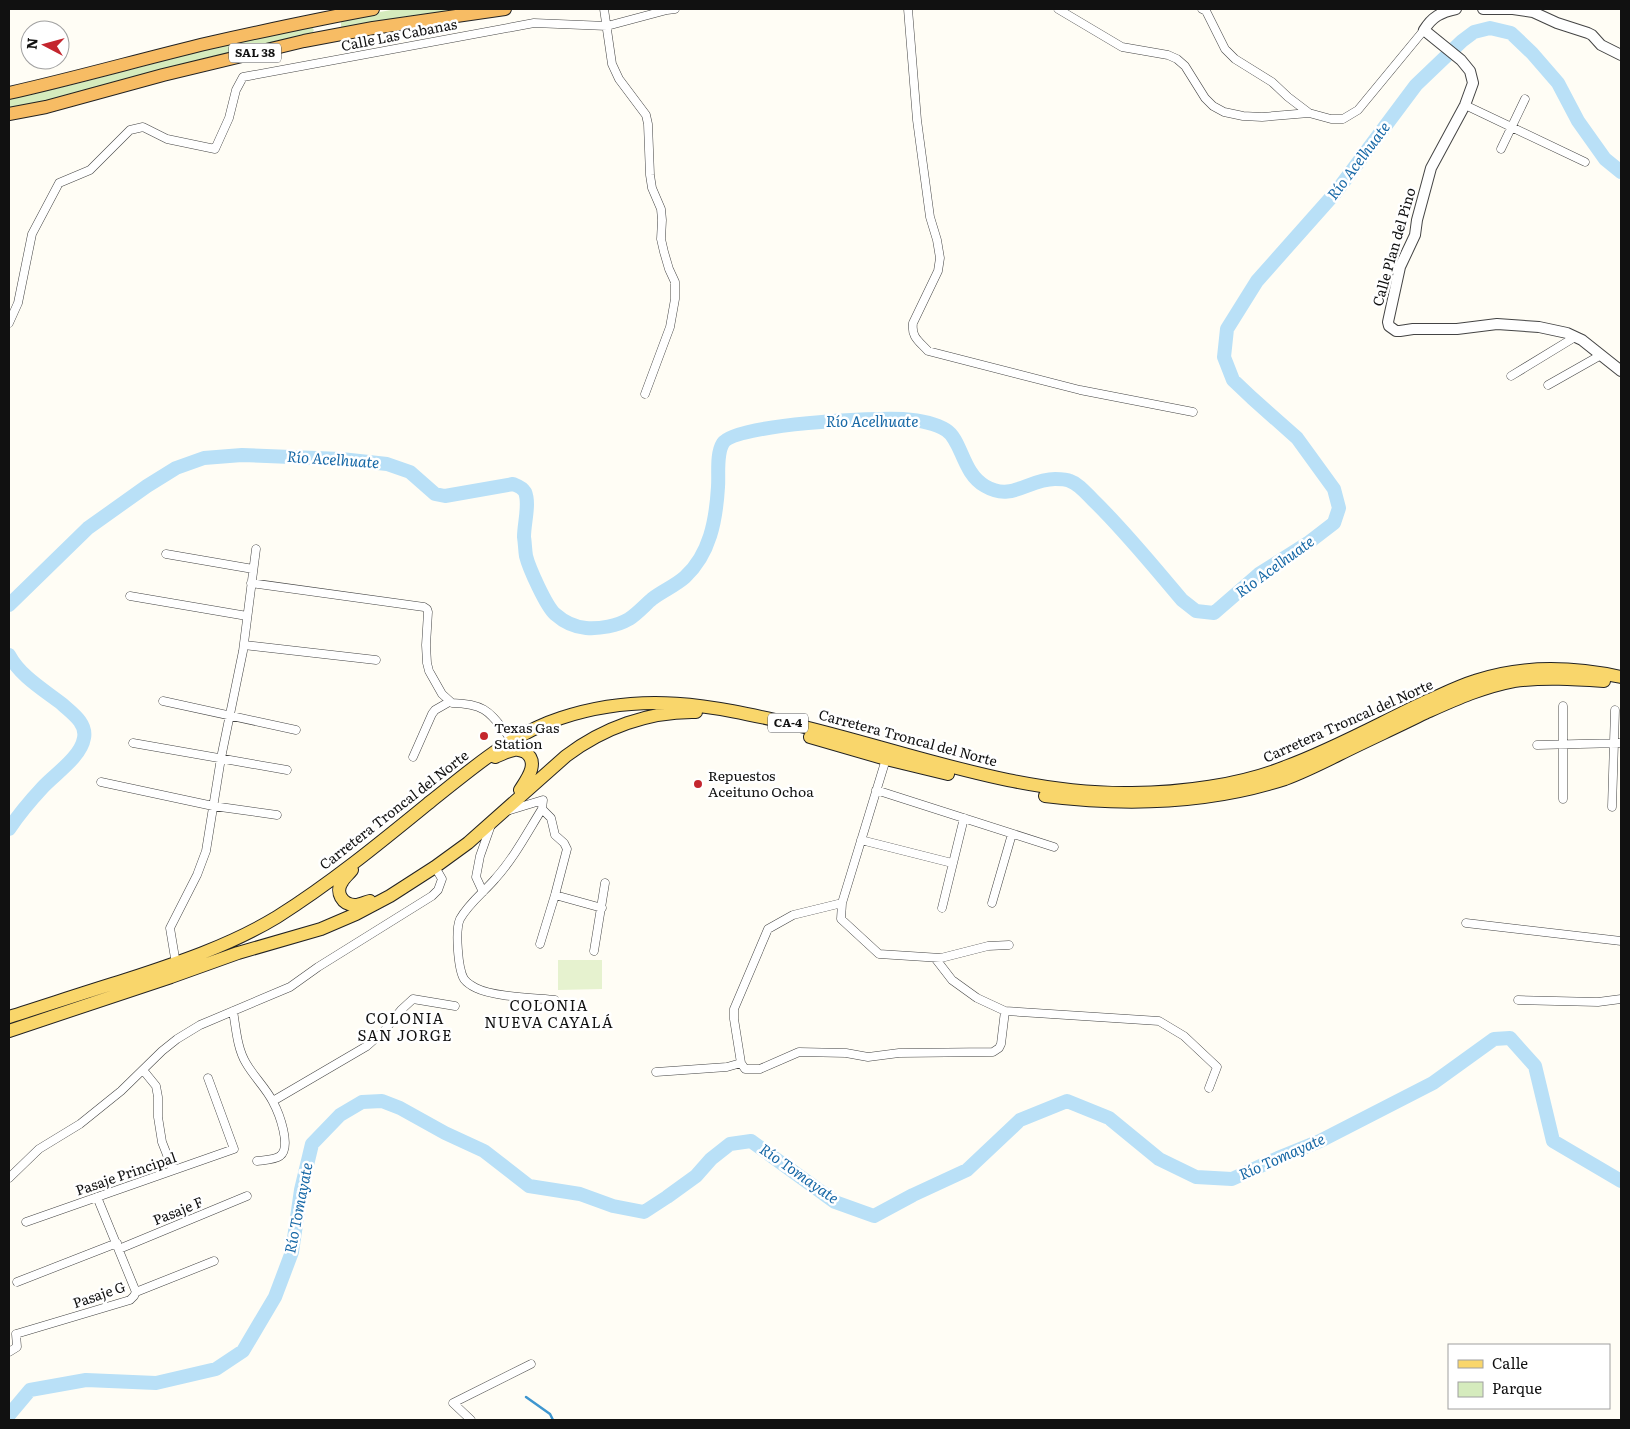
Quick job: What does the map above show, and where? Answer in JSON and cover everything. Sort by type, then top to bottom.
[{"type":"highway","name":"SAL 38","points":[[9,93],[207,44],[312,20],[373,9]]},
{"type":"highway","name":"SAL 38","points":[[9,114],[46,107],[162,75],[315,39],[505,9]]},
{"type":"highway","points":[[338,15],[334,20],[333,27],[337,32],[344,34]]},
{"type":"highway","points":[[312,20],[322,25],[322,32],[315,39]]},
{"type":"main road","name":"Carretera Troncal del Norte","points":[[9,1017],[176,964],[210,951],[277,916],[324,885],[477,764],[512,740],[560,718],[606,707],[650,702],[689,704],[732,710],[950,766],[1042,787],[1085,792],[1133,794],[1210,786],[1266,774],[1312,756],[1476,680],[1512,672],[1561,669],[1621,677]]},
{"type":"main road","name":"Carretera Troncal del Norte","points":[[9,1031],[171,978],[238,953],[321,929],[390,896],[462,847],[566,756],[589,740],[629,722],[693,712],[721,715],[1004,788],[1042,796],[1116,803],[1215,795],[1265,785],[1286,778],[1467,694],[1514,681],[1556,678],[1621,684]]},
{"type":"main road","points":[[477,764],[513,750],[522,751],[528,755],[532,762],[531,772],[507,808]]},
{"type":"main road","points":[[374,846],[342,881],[340,895],[344,901],[355,905],[390,896]]},
{"type":"street","points":[[604,9],[612,64],[619,80],[646,115],[652,188],[660,209],[662,220],[661,239],[669,269],[675,282],[676,291],[670,327],[644,394]]},
{"type":"street","points":[[607,26],[675,9]]},
{"type":"street","points":[[908,9],[917,120],[930,216],[940,258],[938,271],[913,323],[912,331],[917,340],[928,351],[1080,390],[1194,412]]},
{"type":"street","points":[[1058,9],[1122,47],[1168,54],[1177,59],[1185,66],[1205,98],[1213,106],[1224,112],[1262,117],[1309,113],[1330,119],[1343,119],[1358,110],[1430,21],[1436,15],[1456,9]]},
{"type":"street","points":[[1202,9],[1206,11],[1225,49],[1235,59],[1272,82],[1309,113]]},
{"type":"street","points":[[1483,9],[1533,12],[1557,23],[1588,33],[1601,45],[1621,55]]},
{"type":"street","name":"Calle Las Cabanas","points":[[9,323],[18,303],[32,234],[60,183],[90,170],[130,130],[143,127],[167,139],[215,149],[229,118],[236,90],[243,77],[534,23],[607,26]]},
{"type":"street","name":"Calle Plan del Pino","points":[[1424,30],[1461,60],[1470,71],[1473,83],[1465,105],[1431,168],[1417,220],[1415,235],[1400,267],[1395,284],[1388,322],[1389,326],[1396,331],[1413,328],[1457,330],[1497,324],[1539,327],[1567,333],[1575,337],[1587,344],[1621,371]]},
{"type":"street","points":[[1501,149],[1525,98]]},
{"type":"street","points":[[1465,105],[1585,162]]},
{"type":"street","points":[[1511,376],[1575,337]]},
{"type":"street","points":[[1548,385],[1601,355]]},
{"type":"street","points":[[176,964],[170,928],[197,875],[206,851],[221,758],[244,645],[256,549]]},
{"type":"street","points":[[166,554],[253,570]]},
{"type":"street","points":[[251,583],[424,607],[428,612],[426,663],[442,694],[449,702]]},
{"type":"street","points":[[130,596],[247,616]]},
{"type":"street","points":[[244,645],[376,660]]},
{"type":"street","points":[[163,701],[296,730]]},
{"type":"street","points":[[413,757],[432,714],[435,710],[449,702],[478,705],[488,711],[512,740]]},
{"type":"street","points":[[1562,706],[1563,799]]},
{"type":"street","points":[[1612,806],[1618,743],[1615,710]]},
{"type":"street","points":[[133,743],[287,770]]},
{"type":"street","points":[[1537,745],[1618,743]]},
{"type":"street","points":[[886,759],[842,903],[841,919],[879,954],[941,958],[988,946],[1008,945]]},
{"type":"street","points":[[101,782],[213,806],[277,815]]},
{"type":"street","points":[[876,790],[1054,847]]},
{"type":"street","points":[[507,808],[518,809],[543,800],[542,809],[512,856],[496,878],[461,918],[458,926],[462,972],[464,979],[469,984],[490,993],[555,1000]]},
{"type":"street","points":[[540,944],[567,849],[564,843],[555,835],[551,818],[542,809]]},
{"type":"street","points":[[942,908],[964,818]]},
{"type":"street","points":[[483,892],[476,877],[480,856],[492,822]]},
{"type":"street","points":[[992,903],[1012,834]]},
{"type":"street","points":[[861,840],[952,863]]},
{"type":"street","points":[[462,847],[476,847],[480,856]]},
{"type":"street","points":[[9,1178],[39,1149],[80,1124],[178,1039],[200,1025],[290,987],[318,967],[432,896],[438,890],[442,879],[435,867]]},
{"type":"street","points":[[594,951],[606,883]]},
{"type":"street","points":[[555,896],[602,908]]},
{"type":"street","points":[[842,903],[793,915],[768,929],[734,1008],[741,1063],[746,1068],[760,1069],[799,1052],[846,1053],[868,1057],[899,1053],[993,1052],[1001,1044],[1005,1011]]},
{"type":"street","points":[[1466,923],[1621,940]]},
{"type":"street","points":[[935,958],[952,980],[977,998],[1005,1011],[1159,1021],[1184,1036],[1217,1067],[1209,1088]]},
{"type":"street","points":[[1518,1000],[1598,1002],[1621,999]]},
{"type":"street","points":[[273,1101],[367,1046],[413,1000],[455,1006]]},
{"type":"street","points":[[233,1010],[239,1044],[245,1062],[273,1101],[286,1144],[281,1156],[274,1159],[257,1161]]},
{"type":"street","points":[[656,1072],[741,1063]]},
{"type":"street","points":[[143,1070],[156,1086],[162,1142],[173,1170]]},
{"type":"street","name":"Pasaje Principal","points":[[26,1222],[234,1149],[208,1078]]},
{"type":"street","name":"Pasaje F","points":[[17,1282],[118,1246],[247,1196]]},
{"type":"street","points":[[98,1197],[136,1292]]},
{"type":"street","name":"Pasaje G","points":[[12,1333],[130,1300],[136,1292],[214,1262]]},
{"type":"street","points":[[9,1352],[17,1347],[12,1333]]},
{"type":"street","points":[[470,1420],[453,1403],[531,1364]]},
{"type":"green space","points":[[397,9],[472,9],[344,29],[341,27],[341,21],[345,18]]},
{"type":"green space","points":[[311,26],[314,30],[312,34],[78,94],[9,109],[9,99],[76,84],[247,39]]},
{"type":"green space","points":[[558,960],[602,960],[602,989],[558,990]]},
{"type":"waterway","name":"Río Acelhuate","points":[[9,605],[88,528],[147,486],[176,468],[204,458],[242,455],[341,459],[387,464],[410,472],[435,494],[445,496],[513,484],[518,486],[524,490],[526,497],[527,508],[524,537],[526,556],[534,578],[551,610],[566,622],[586,628],[619,624],[632,617],[652,599],[685,577],[700,558],[706,547],[713,524],[717,499],[719,458],[723,443],[733,436],[752,431],[808,423],[908,419],[936,425],[946,430],[956,441],[971,473],[985,486],[995,490],[1012,491],[1045,480],[1055,479],[1073,482],[1116,524],[1182,600],[1196,611],[1214,613],[1259,574],[1308,543],[1334,523],[1339,508],[1334,489],[1297,438],[1233,380],[1224,357],[1227,329],[1257,281],[1336,192],[1416,85],[1474,32],[1490,28],[1511,33],[1532,53],[1558,83],[1578,121],[1605,159],[1621,172]]},
{"type":"waterway","name":"Río Acelhuate","points":[[9,655],[19,670],[74,715],[81,723],[84,733],[82,745],[78,752],[38,792],[9,829]]},
{"type":"waterway","name":"Río Tomayate","points":[[9,1415],[30,1390],[86,1380],[156,1383],[216,1369],[243,1351],[275,1297],[292,1252],[301,1190],[312,1144],[340,1115],[362,1102],[382,1101],[400,1108],[445,1133],[484,1151],[529,1186],[580,1194],[613,1206],[644,1212],[696,1176],[711,1159],[730,1144],[751,1141],[835,1202],[874,1216],[913,1195],[967,1170],[1020,1120],[1067,1101],[1109,1118],[1159,1159],[1196,1177],[1232,1179],[1320,1141],[1433,1083],[1494,1039],[1510,1038],[1535,1066],[1553,1141],[1621,1181]]},
{"type":"waterway","points":[[526,1397],[550,1414],[553,1420]]},
{"type":"place","name":"Texas Gas Station","points":[[484,736]]},
{"type":"place","name":"Repuestos Aceituno Ochoa","points":[[698,784]]},
{"type":"district","name":"COLONIA NUEVA CAYALÁ","points":[[549,1014]]},
{"type":"district","name":"COLONIA SAN JORGE","points":[[405,1028]]}]
